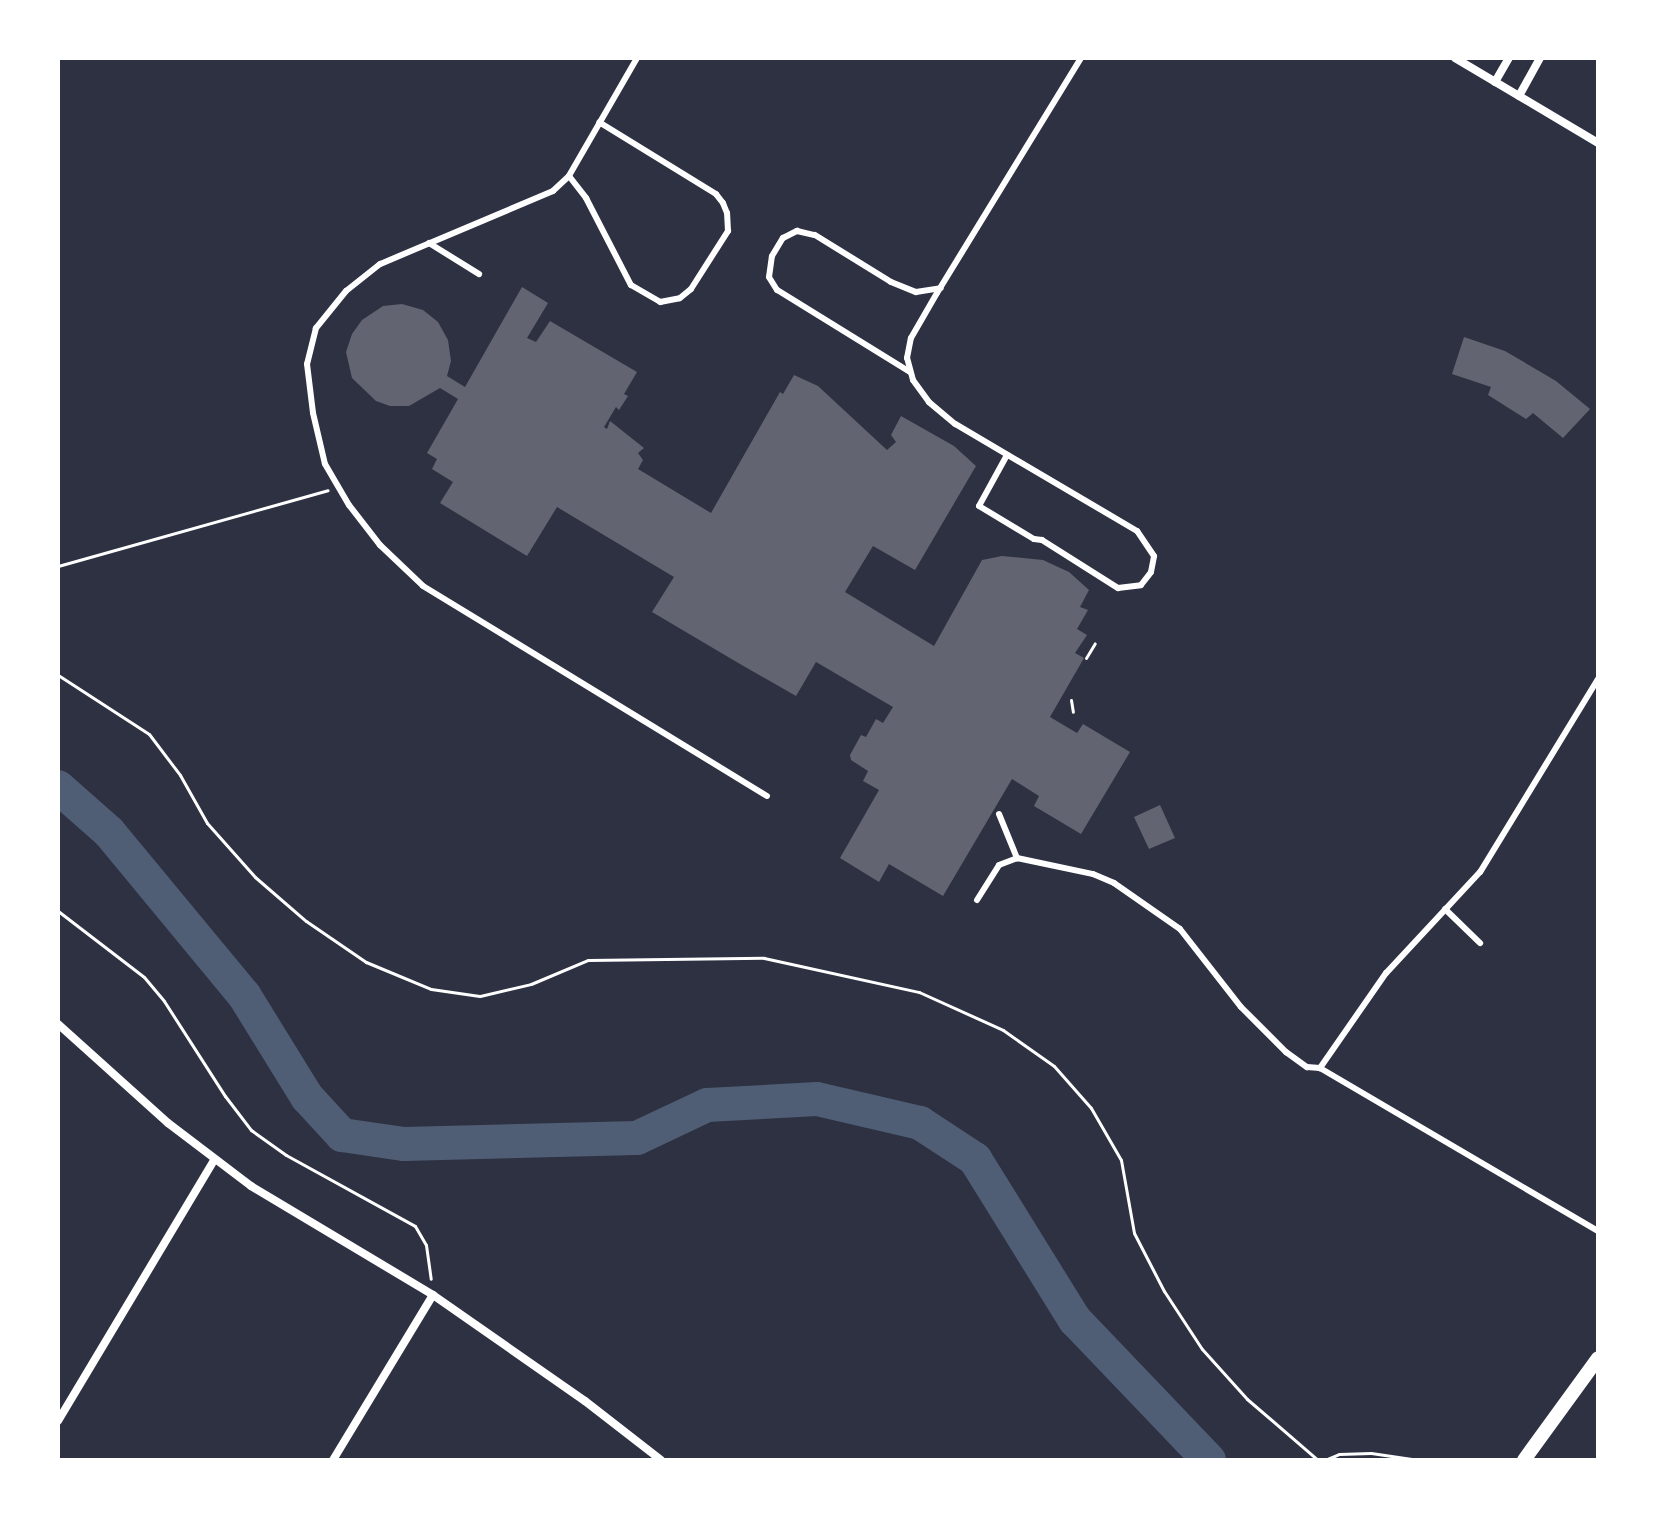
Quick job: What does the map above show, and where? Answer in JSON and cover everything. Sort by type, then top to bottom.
[{"type":"street","points":[[1455,58],[1598,143]]},
{"type":"street","points":[[1495,82],[1509,58]]},
{"type":"street","points":[[1519,96],[1540,58]]},
{"type":"street","points":[[58,1024],[168,1123],[215,1159],[316,1228],[433,1295],[585,1401],[661,1460]]},
{"type":"street","points":[[58,1421],[215,1159]]},
{"type":"street","points":[[333,1460],[433,1295]]},
{"type":"street","points":[[1524,1460],[1598,1358]]},
{"type":"lane","points":[[637,58],[569,176],[553,191],[380,264],[346,291],[316,328],[307,364],[313,413],[325,464],[338,487],[380,545],[423,586],[767,796]]},
{"type":"lane","points":[[1007,455],[979,506],[1034,539],[1042,540],[1118,588],[1141,585],[1151,572],[1154,556],[1137,531],[955,424],[929,402],[910,372],[907,358],[911,338],[1081,58]]},
{"type":"lane","points":[[569,176],[586,198],[631,285],[660,302],[680,298],[691,289],[728,231],[723,203],[716,194],[599,122]]},
{"type":"lane","points":[[910,372],[777,290],[769,277],[772,256],[783,238],[797,231],[815,235],[891,282],[916,292],[941,288]]},
{"type":"lane","points":[[429,243],[479,274]]},
{"type":"lane","points":[[1320,1068],[1386,973],[1480,872],[1598,679]]},
{"type":"lane","points":[[999,814],[1017,858]]},
{"type":"lane","points":[[977,900],[999,865],[1017,858],[1093,874],[1114,883],[1180,929],[1241,1007],[1286,1052],[1307,1067],[1320,1068],[1598,1231]]},
{"type":"lane","points":[[1445,909],[1480,943]]},
{"type":"path","points":[[58,566],[338,487]]},
{"type":"path","points":[[1086,658],[1095,643]]},
{"type":"path","points":[[58,675],[149,734],[180,775],[207,823],[255,877],[306,921],[366,962],[431,989],[480,996],[531,984],[588,960],[764,958],[919,992],[1003,1030],[1054,1066],[1091,1108],[1121,1160],[1134,1233],[1164,1291],[1202,1349],[1247,1399],[1318,1460]]},
{"type":"path","points":[[1071,700],[1073,712]]},
{"type":"path","points":[[58,911],[144,977],[164,1001],[225,1096],[251,1130],[286,1155],[415,1226],[426,1245],[433,1295]]},
{"type":"path","points":[[1325,1460],[1339,1454],[1371,1453],[1418,1460]]},
{"type":"building","points":[[522,287],[548,303],[527,338],[536,342],[550,321],[637,372],[624,394],[628,396],[619,410],[616,407],[604,427],[607,429],[610,421],[644,448],[638,453],[643,460],[638,469],[711,513],[780,392],[783,394],[794,375],[818,386],[887,450],[896,442],[891,435],[901,416],[954,446],[976,466],[915,570],[873,546],[845,592],[934,646],[982,560],[1002,556],[1043,560],[1069,572],[1089,590],[1080,607],[1088,610],[1077,629],[1087,635],[1075,653],[1084,658],[1050,717],[1077,733],[1083,724],[1130,752],[1081,834],[1034,806],[1039,796],[1012,779],[943,896],[889,864],[879,882],[840,858],[879,790],[863,781],[868,771],[851,760],[850,755],[861,735],[866,737],[876,719],[883,723],[893,707],[816,662],[796,696],[652,612],[674,577],[557,507],[527,556],[440,503],[453,482],[432,469],[437,459],[427,453],[458,399],[440,388],[409,406],[390,406],[376,401],[352,378],[346,352],[352,334],[362,320],[383,306],[402,304],[423,310],[438,322],[448,340],[451,361],[447,376],[465,387]]},
{"type":"building","points":[[1464,337],[1505,351],[1556,381],[1590,409],[1563,438],[1533,413],[1526,419],[1488,395],[1491,387],[1452,374]]},
{"type":"building","points":[[1160,805],[1175,838],[1149,849],[1134,817]]},
{"type":"waterway","points":[[58,787],[109,832],[244,995],[307,1097],[342,1135],[404,1144],[637,1138],[707,1105],[817,1099],[920,1123],[975,1159],[1075,1320],[1209,1460]]}]
